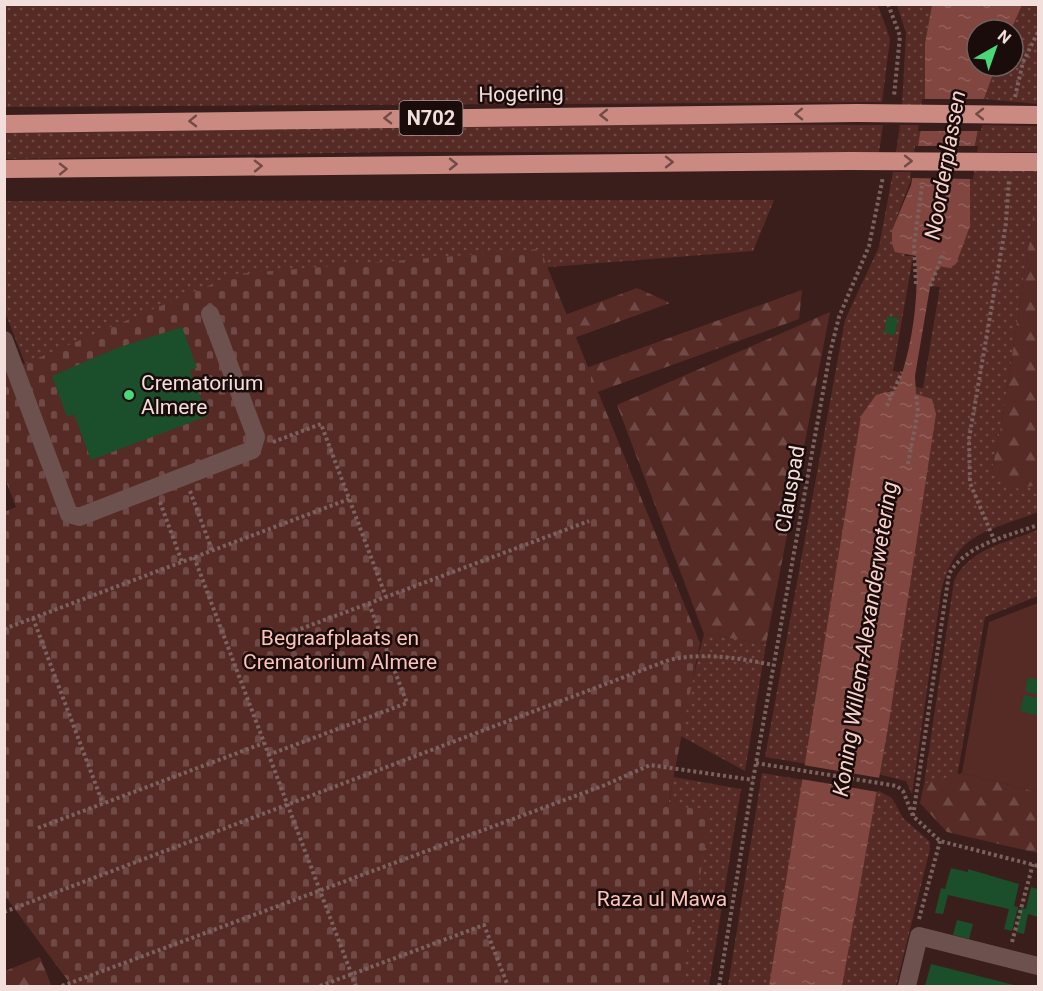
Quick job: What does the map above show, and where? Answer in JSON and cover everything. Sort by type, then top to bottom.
[{"type":"highway","name":"Hogering","points":[[4,124],[857,113],[1038,115]]},
{"type":"highway","name":"N702","points":[[4,170],[850,161],[1038,162]]},
{"type":"street","points":[[4,340],[69,514],[79,518],[252,450],[256,437],[210,314]]},
{"type":"street","points":[[907,987],[919,936],[1038,966]]},
{"type":"path","points":[[888,4],[900,36],[893,103]]},
{"type":"path","points":[[1015,102],[1023,63],[1038,32]]},
{"type":"path","name":"Clauspad","points":[[719,987],[773,665],[830,353],[839,317],[869,246],[884,166]]},
{"type":"path","points":[[995,542],[970,483],[969,439],[1006,223],[1010,171]]},
{"type":"path","points":[[916,284],[914,245],[922,186]]},
{"type":"path","points":[[930,286],[944,252]]},
{"type":"path","points":[[886,406],[902,372]]},
{"type":"path","points":[[908,464],[918,411],[916,394]]},
{"type":"path","points":[[252,450],[321,424],[386,597]]},
{"type":"path","points":[[184,476],[212,550]]},
{"type":"path","points":[[155,488],[182,562]]},
{"type":"path","points":[[4,628],[349,499]]},
{"type":"path","points":[[295,631],[589,521]]},
{"type":"path","points":[[913,816],[949,574],[962,557],[1038,525]]},
{"type":"path","points":[[194,557],[356,987]]},
{"type":"path","points":[[268,755],[407,703],[369,604]]},
{"type":"path","points":[[33,618],[103,804]]},
{"type":"path","points":[[4,912],[669,660],[688,656],[715,656],[773,665]]},
{"type":"path","points":[[38,828],[264,743]]},
{"type":"path","points":[[756,763],[897,786],[903,791],[913,816],[940,841],[1038,866]]},
{"type":"path","points":[[62,987],[605,786],[650,765],[753,780]]},
{"type":"path","points":[[919,936],[916,928],[940,841]]},
{"type":"path","points":[[1007,958],[1033,864]]},
{"type":"path","points":[[320,987],[484,925],[508,987]]},
{"type":"path","points":[[78,981],[79,987]]},
{"type":"green space","points":[[5,5],[878,5],[890,39],[882,102],[5,107]]},
{"type":"green space","points":[[897,5],[932,5],[925,43],[925,106],[902,106],[906,33]]},
{"type":"green space","points":[[1022,5],[1038,5],[1038,104],[984,99],[992,78],[1025,78],[1025,18],[1016,18]]},
{"type":"green space","points":[[679,124],[883,125],[879,152],[390,152],[5,159],[4,133]]},
{"type":"green space","points":[[900,125],[922,125],[917,152],[896,152]]},
{"type":"green space","points":[[979,125],[1038,126],[1038,152],[974,152]]},
{"type":"green space","points":[[970,171],[1038,171],[1038,209],[1034,209],[1003,416],[992,469],[1038,485],[1038,512],[976,537],[964,546],[947,572],[941,592],[912,794],[906,781],[878,774],[893,694],[915,387],[923,388],[940,287],[930,286]]},
{"type":"green space","points":[[893,172],[914,172],[892,230],[892,244],[906,256],[913,256],[893,371],[903,373],[896,390],[888,391],[827,637],[807,764],[765,757],[845,320],[879,247]]},
{"type":"green space","points":[[774,200],[753,251],[228,292],[30,376],[5,312],[5,201]]},
{"type":"green space","points":[[1034,209],[1038,209],[1038,485],[1007,490],[992,470],[1003,416]]},
{"type":"green space","name":"Begraafplaats en Crematorium Almere","points":[[540,249],[700,643],[668,804],[711,812],[681,986],[72,986],[5,896],[4,512],[16,507],[5,479],[5,372],[236,274]]},
{"type":"green space","points":[[637,288],[670,303],[483,371],[471,350]]},
{"type":"green space","points":[[802,290],[799,319],[542,412],[525,390]]},
{"type":"green space","points":[[830,312],[766,644],[704,634],[617,405]]},
{"type":"green space","points":[[1038,530],[1038,596],[985,617],[957,777],[924,784],[954,581],[960,570],[979,554]]},
{"type":"green space","points":[[1038,603],[1038,792],[962,773],[989,622]]},
{"type":"green space","points":[[704,634],[766,644],[745,771],[679,735]]},
{"type":"green space","points":[[762,773],[803,780],[769,986],[728,986]]},
{"type":"green space","points":[[962,773],[1038,792],[1038,853],[947,832],[920,803],[924,784]]},
{"type":"green space","name":"Raza ul Mawa","points":[[673,777],[741,789],[709,986],[638,986]]},
{"type":"green space","points":[[875,789],[892,798],[903,818],[930,842],[930,849],[896,986],[842,986]]},
{"type":"green space","points":[[40,957],[51,985],[5,986],[5,971]]},
{"type":"water","points":[[932,5],[1022,5],[1016,18],[965,18],[965,78],[992,78],[984,99],[970,171],[970,226],[956,264],[949,268],[939,266],[930,287],[915,376],[916,394],[932,399],[936,414],[889,722],[842,986],[769,986],[861,416],[876,395],[896,390],[902,375],[913,324],[916,256],[895,252],[892,244],[892,230],[911,185],[925,106],[925,43]]},
{"type":"pier","points":[[922,99],[987,99],[981,131],[918,131]]},
{"type":"pier","points":[[915,146],[978,146],[973,179],[910,178]]},
{"type":"pier","points":[[803,765],[880,778],[878,792],[801,779]]},
{"type":"building","points":[[887,316],[898,318],[895,335],[884,333]]},
{"type":"building","name":"Crematorium Almere","points":[[182,327],[197,368],[190,370],[208,416],[91,460],[74,414],[67,417],[52,376],[117,348]]},
{"type":"building","points":[[1028,677],[1038,680],[1038,695],[1025,691]]},
{"type":"building","points":[[1024,695],[1038,698],[1038,716],[1020,711]]},
{"type":"building","points":[[951,868],[968,872],[968,869],[1019,884],[1014,906],[1018,907],[1012,931],[1004,929],[1009,909],[948,895],[943,914],[935,913],[941,888],[945,889]]},
{"type":"building","points":[[1031,887],[1038,889],[1038,917],[1028,914],[1024,934],[1016,932],[1021,908],[1026,909]]},
{"type":"building","points":[[957,920],[973,924],[969,939],[953,935]]},
{"type":"building","points":[[931,964],[1018,986],[925,986]]},
{"type":"place","name":"Crematorium Almere","points":[[129,395]]},
{"type":"water label","name":"Noorderplassen","points":[[945,165]]},
{"type":"water label","name":"Koning Willem-Alexanderwetering","points":[[865,639]]}]
